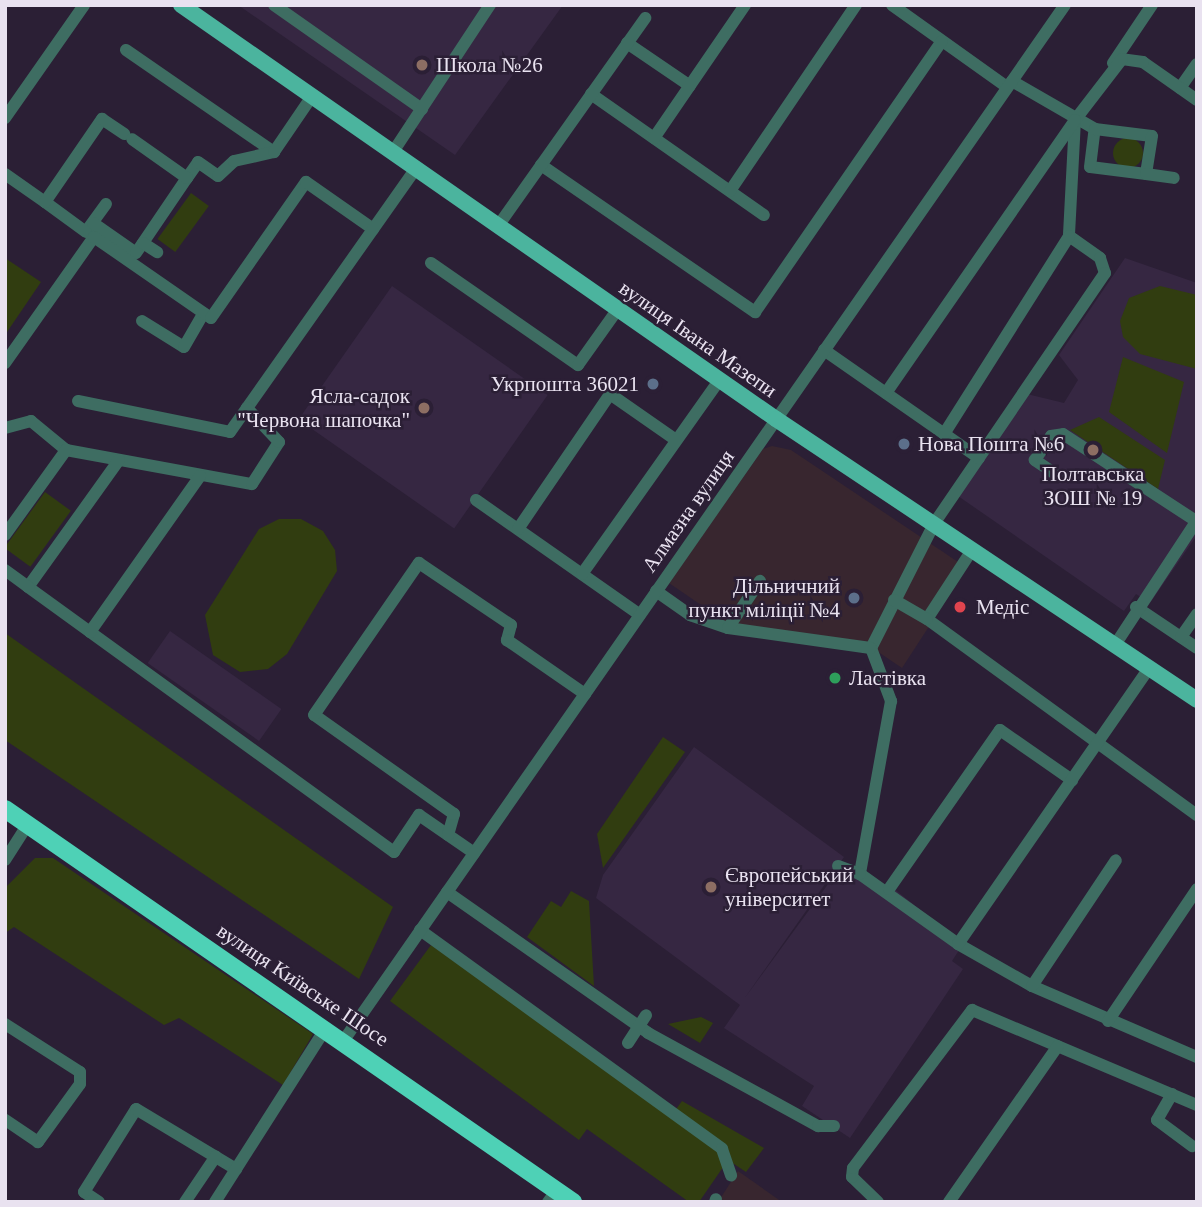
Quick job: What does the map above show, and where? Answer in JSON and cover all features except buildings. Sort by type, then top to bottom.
[{"type":"highway","name":"вулиця Київське Шосе","points":[[5,809],[344,1040],[552,1196],[573,1202]]},
{"type":"main road","name":"вулиця Івана Мазепи","points":[[181,5],[776,419],[1197,700]]},
{"type":"street","points":[[5,118],[84,5]]},
{"type":"street","points":[[274,5],[422,109]]},
{"type":"street","points":[[393,152],[490,5]]},
{"type":"street","points":[[654,138],[745,5]]},
{"type":"street","points":[[730,191],[856,5]]},
{"type":"street","points":[[892,5],[1010,84],[1075,120],[1095,129],[1152,136],[1146,174]]},
{"type":"street","name":"Алмазна вулиця","points":[[344,1040],[1065,5]]},
{"type":"street","points":[[886,393],[1152,5]]},
{"type":"street","points":[[498,226],[645,18]]},
{"type":"street","points":[[541,165],[755,313],[942,41]]},
{"type":"street","points":[[627,43],[690,86]]},
{"type":"street","points":[[126,50],[274,152]]},
{"type":"street","points":[[1113,63],[1143,62],[1197,100]]},
{"type":"street","points":[[1180,88],[1197,64]]},
{"type":"street","points":[[591,94],[764,215]]},
{"type":"street","points":[[91,231],[136,253],[198,162],[218,176],[234,161],[274,152],[312,96]]},
{"type":"street","points":[[45,202],[102,119],[187,178]]},
{"type":"street","points":[[944,434],[1069,236],[1075,120]]},
{"type":"street","points":[[1095,129],[1090,167],[1174,178]]},
{"type":"street","points":[[78,401],[230,432],[416,168]]},
{"type":"street","points":[[5,174],[91,231],[211,318],[306,182],[373,229]]},
{"type":"street","points":[[5,363],[106,204]]},
{"type":"street","points":[[860,873],[891,701],[871,648],[934,524],[1102,280],[1100,258],[1069,236]]},
{"type":"street","points":[[143,243],[157,252]]},
{"type":"street","points":[[432,262],[578,365],[618,309]]},
{"type":"street","points":[[142,321],[184,347],[204,313]]},
{"type":"street","points":[[824,350],[979,458]]},
{"type":"street","points":[[582,574],[720,379]]},
{"type":"street","points":[[518,529],[610,394],[677,440]]},
{"type":"street","points":[[5,428],[31,421],[66,450],[253,484],[279,442],[247,408]]},
{"type":"street","points":[[1057,475],[1035,460],[1051,436],[1063,433],[1196,521],[1136,607],[1115,645]]},
{"type":"street","points":[[5,534],[66,450]]},
{"type":"street","points":[[28,587],[119,460]]},
{"type":"street","points":[[90,632],[200,476]]},
{"type":"street","points":[[476,500],[640,615]]},
{"type":"street","points":[[927,619],[972,550]]},
{"type":"street","points":[[448,835],[454,814],[314,715],[419,563],[511,625],[507,640],[585,694]]},
{"type":"street","points":[[5,570],[394,852],[419,815],[474,853]]},
{"type":"street","points":[[728,628],[760,581]]},
{"type":"street","points":[[656,591],[690,615],[728,628],[871,648]]},
{"type":"street","points":[[894,600],[927,619],[1081,726],[1096,745],[1197,815]]},
{"type":"street","points":[[1136,607],[1197,648]]},
{"type":"street","points":[[1181,637],[1197,614]]},
{"type":"street","points":[[958,944],[1149,668]]},
{"type":"street","points":[[889,889],[1000,730],[1072,780]]},
{"type":"street","points":[[5,860],[28,824]]},
{"type":"street","points":[[1032,986],[1116,860]]},
{"type":"street","points":[[838,866],[860,873],[889,889],[958,944],[1032,986],[1108,1021],[1197,1057]]},
{"type":"street","points":[[1108,1021],[1197,889]]},
{"type":"street","points":[[447,892],[639,1027],[818,1126],[834,1126]]},
{"type":"street","points":[[420,930],[722,1149],[731,1175]]},
{"type":"street","points":[[878,1202],[852,1177],[853,1168],[972,1010],[1197,1105]]},
{"type":"street","points":[[628,1044],[646,1015]]},
{"type":"street","points":[[5,1024],[80,1072],[80,1084],[38,1142],[5,1120]]},
{"type":"street","points":[[216,1201],[326,1028]]},
{"type":"street","points":[[949,1202],[1058,1046]]},
{"type":"street","points":[[1172,1094],[1157,1120],[1192,1146]]},
{"type":"street","points":[[99,1202],[84,1192],[136,1109],[236,1168]]},
{"type":"street","points":[[185,1202],[216,1156]]},
{"type":"shaded area","name":"Школа №26","points":[[238,5],[563,5],[455,155]]},
{"type":"shaded area","name":"Полтавська ЗОШ № 19","points":[[1125,258],[1197,283],[1197,535],[1150,603],[1136,594],[1124,611],[958,496],[1027,394],[1064,403],[1078,380],[1059,355]]},
{"type":"shaded area","name":"Ясла-садок \"Червона шапочка\"","points":[[392,286],[548,395],[454,529],[299,420]]},
{"type":"shaded area","points":[[772,446],[791,450],[967,568],[902,668],[868,645],[726,622],[669,583],[763,449]]},
{"type":"shaded area","points":[[170,631],[281,709],[259,741],[148,663]]},
{"type":"shaded area","points":[[694,747],[844,857],[744,999],[842,865],[893,888],[963,944],[952,961],[963,969],[850,1138],[802,1106],[814,1086],[724,1028],[740,1005],[596,898],[603,875]]},
{"type":"shaded area","points":[[738,1171],[782,1202],[718,1202]]},
{"type":"green space","points":[[1128,138],[1138,143],[1143,153],[1138,163],[1128,168],[1118,163],[1113,153],[1118,143]]},
{"type":"green space","points":[[191,193],[209,206],[175,252],[157,239]]},
{"type":"green space","points":[[5,258],[41,282],[5,335]]},
{"type":"green space","points":[[1160,286],[1197,295],[1197,369],[1140,354],[1123,337],[1120,321],[1129,298]]},
{"type":"green space","points":[[1123,357],[1184,382],[1167,453],[1109,412]]},
{"type":"green space","points":[[1099,417],[1165,460],[1158,489],[1070,430]]},
{"type":"green space","points":[[45,492],[71,511],[30,567],[5,547]]},
{"type":"green space","points":[[279,519],[301,519],[323,531],[335,550],[337,571],[287,654],[268,669],[240,672],[213,655],[205,615],[259,529]]},
{"type":"green space","points":[[5,633],[393,907],[359,979],[5,740]]},
{"type":"green space","points":[[663,737],[685,752],[603,868],[597,834]]},
{"type":"green space","points":[[35,858],[53,858],[313,1034],[283,1085],[179,1018],[164,1025],[14,927],[5,933],[5,888]]},
{"type":"green space","points":[[571,891],[589,901],[594,986],[527,937],[551,901],[561,907]]},
{"type":"green space","points":[[431,945],[671,1116],[682,1101],[764,1148],[746,1172],[728,1160],[699,1202],[689,1202],[587,1129],[579,1140],[390,1001]]},
{"type":"green space","points":[[701,1017],[713,1023],[700,1043],[668,1024]]},
{"type":"place","name":"Школа №26","points":[[422,65]]},
{"type":"place","name":"Укрпошта 36021","points":[[653,384]]},
{"type":"place","name":"Ясла-садок \"Червона шапочка\"","points":[[424,408]]},
{"type":"place","name":"Нова Пошта №6","points":[[904,444]]},
{"type":"place","name":"Полтавська ЗОШ № 19","points":[[1093,450]]},
{"type":"place","name":"Дільничний пункт міліції №4","points":[[854,598]]},
{"type":"place","name":"Медіс","points":[[960,607]]},
{"type":"place","name":"Ластівка","points":[[835,678]]},
{"type":"place","name":"Європейський університет","points":[[711,887]]}]
